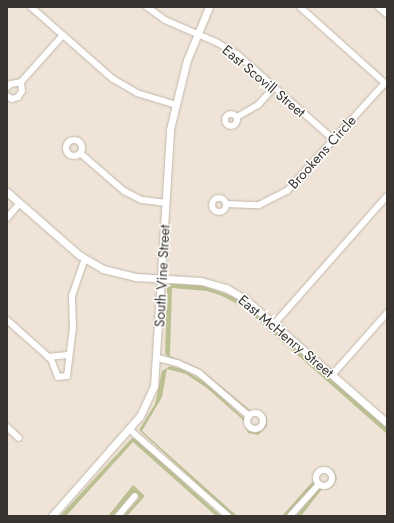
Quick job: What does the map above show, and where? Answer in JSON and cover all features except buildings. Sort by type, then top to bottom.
[{"type":"main road","points":[[380,7],[387,13]]},
{"type":"street","points":[[31,7],[124,87],[151,99],[174,104]]},
{"type":"street","name":"East Scovill Street","points":[[147,7],[165,20],[226,47],[334,140]]},
{"type":"street","name":"South Vine Street","points":[[52,516],[129,429],[151,395],[158,358],[168,150],[174,104],[196,34],[209,7]]},
{"type":"street","points":[[300,7],[386,84]]},
{"type":"street","points":[[7,96],[12,99],[18,97],[21,82],[63,35]]},
{"type":"street","points":[[7,87],[11,84],[21,82]]},
{"type":"street","name":"Brookens Circle","points":[[226,204],[252,206],[279,197],[296,183],[386,84]]},
{"type":"street","points":[[237,117],[258,105],[274,87]]},
{"type":"street","points":[[80,153],[124,191],[142,200],[165,203]]},
{"type":"street","name":"East McHenry Street","points":[[7,192],[85,259],[124,276],[201,281],[226,288],[245,299],[275,323],[387,423]]},
{"type":"street","points":[[275,323],[387,196]]},
{"type":"street","points":[[7,218],[20,203]]},
{"type":"street","points":[[7,320],[48,357],[55,365],[55,374],[61,378],[68,373],[68,355],[73,327],[72,296],[85,259]]},
{"type":"street","points":[[332,375],[387,313]]},
{"type":"street","points":[[48,357],[68,355]]},
{"type":"street","points":[[158,358],[177,363],[199,373],[249,416]]},
{"type":"street","points":[[7,427],[19,438]]},
{"type":"street","points":[[129,429],[228,516]]},
{"type":"street","points":[[290,516],[319,484]]},
{"type":"street","points":[[118,516],[135,496]]},
{"type":"green space","points":[[176,283],[204,286],[240,299],[387,428],[387,434],[243,307],[222,296],[207,291],[172,288],[170,356],[200,369],[250,410],[262,412],[267,418],[267,426],[258,435],[248,433],[242,419],[208,389],[186,374],[167,369],[162,397],[142,431],[237,516],[232,516],[139,430],[155,404],[162,371],[170,366],[182,369],[205,382],[245,419],[251,431],[256,433],[265,425],[266,421],[261,414],[248,410],[204,373],[167,356],[165,353],[167,289],[169,284]]},
{"type":"green space","points":[[132,438],[137,440],[221,516],[216,516],[133,442],[66,516],[60,516]]},
{"type":"green space","points":[[324,467],[334,471],[337,479],[331,488],[322,489],[301,516],[296,516],[319,488],[332,485],[333,473],[325,469],[320,470],[316,474],[318,469]]},
{"type":"green space","points":[[316,475],[314,486],[287,516],[282,516],[314,480]]},
{"type":"green space","points":[[133,485],[145,496],[127,516],[123,516],[139,498],[135,494],[115,516],[108,516]]}]
